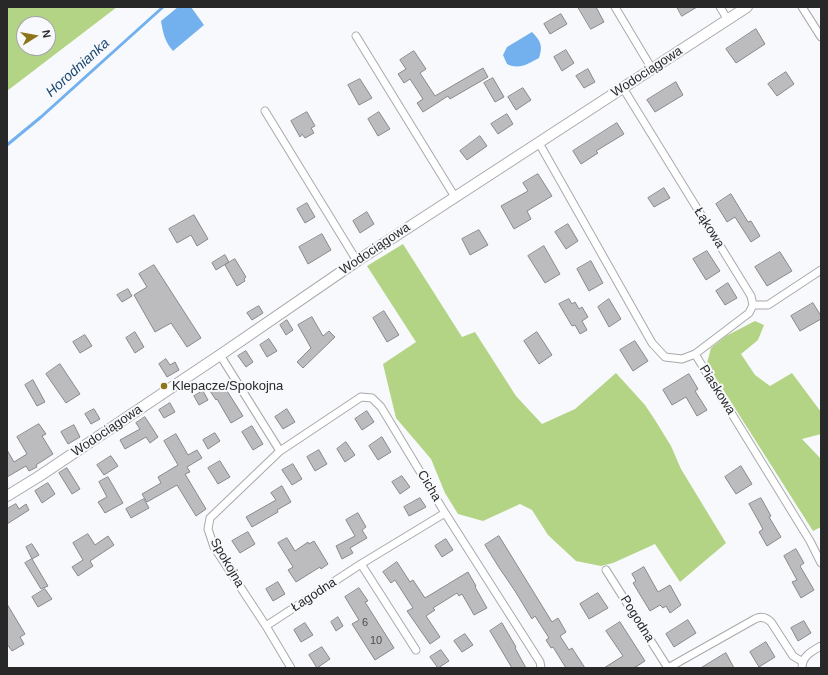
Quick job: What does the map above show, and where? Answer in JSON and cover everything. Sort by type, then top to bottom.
[{"type":"street","points":[[615,7],[652,69]]},
{"type":"street","points":[[720,7],[728,20]]},
{"type":"street","name":"Wodociągowa","points":[[7,496],[44,473],[455,197],[747,7]]},
{"type":"street","points":[[802,7],[821,37]]},
{"type":"street","points":[[356,36],[455,197]]},
{"type":"street","name":"Łąkowa","points":[[623,88],[751,296],[753,305]]},
{"type":"street","points":[[265,111],[357,262]]},
{"type":"street","name":"Piaskowa","points":[[539,143],[652,343],[665,357],[682,359],[695,354],[810,541],[821,563]]},
{"type":"street","points":[[695,354],[748,314],[753,305],[768,305],[821,270]]},
{"type":"street","points":[[220,355],[280,451]]},
{"type":"street","name":"Cicha","points":[[280,451],[361,397],[372,398],[381,407],[445,513],[540,662],[541,668]]},
{"type":"street","name":"Spokojna","points":[[280,451],[210,518],[208,529],[214,547],[266,626],[291,668]]},
{"type":"street","name":"Łagodna","points":[[266,626],[361,564],[445,513]]},
{"type":"street","points":[[361,564],[416,650]]},
{"type":"street","name":"Pogodna","points":[[606,570],[668,668]]},
{"type":"street","points":[[668,668],[755,619],[762,617],[769,619],[793,656],[802,665],[804,658],[821,646]]},
{"type":"green space","points":[[7,7],[117,7],[56,54],[56,16],[16,16],[16,56],[53,56],[7,91]]},
{"type":"green space","points":[[403,244],[462,337],[475,332],[516,396],[542,424],[575,409],[616,373],[645,405],[655,420],[671,446],[681,469],[726,543],[680,582],[655,544],[613,563],[601,566],[576,561],[548,535],[532,510],[520,504],[483,521],[458,514],[445,493],[431,459],[396,418],[383,364],[416,342],[367,266]]},
{"type":"green space","points":[[755,321],[764,325],[758,340],[741,354],[755,375],[770,386],[792,373],[821,412],[821,434],[802,439],[821,459],[821,527],[813,531],[707,363],[711,348],[726,336]]},
{"type":"water","points":[[178,7],[191,7],[204,25],[173,51],[165,37],[161,21]]},
{"type":"water","points":[[532,32],[537,38],[541,47],[539,58],[519,66],[511,66],[507,64],[503,55],[507,47]]},
{"type":"building","points":[[578,7],[596,7],[604,22],[591,29]]},
{"type":"building","points":[[677,7],[697,7],[682,16]]},
{"type":"building","points":[[561,14],[567,24],[550,34],[544,24]]},
{"type":"building","points":[[756,29],[765,44],[736,63],[726,49]]},
{"type":"building","points":[[566,50],[574,63],[562,71],[554,57]]},
{"type":"building","points":[[414,51],[426,69],[420,73],[435,96],[483,68],[488,77],[450,99],[448,96],[423,112],[417,103],[423,99],[410,79],[404,83],[398,74],[406,69],[400,60]]},
{"type":"building","points":[[588,69],[595,82],[584,88],[576,76]]},
{"type":"building","points":[[786,72],[794,84],[777,96],[768,84]]},
{"type":"building","points":[[493,78],[504,97],[495,102],[484,83]]},
{"type":"building","points":[[360,79],[372,98],[359,105],[348,85]]},
{"type":"building","points":[[676,82],[683,95],[655,112],[647,100]]},
{"type":"building","points":[[523,88],[531,100],[516,110],[508,97]]},
{"type":"building","points":[[307,112],[315,126],[311,128],[314,133],[305,138],[302,134],[300,137],[291,121]]},
{"type":"building","points":[[379,112],[390,129],[378,136],[368,119]]},
{"type":"building","points":[[507,114],[513,124],[498,134],[491,124]]},
{"type":"building","points":[[617,123],[624,134],[596,151],[598,153],[581,164],[573,151]]},
{"type":"building","points":[[480,136],[487,146],[467,160],[460,151]]},
{"type":"building","points":[[538,174],[552,196],[527,211],[531,219],[514,229],[501,206],[528,191],[523,183]]},
{"type":"building","points":[[664,188],[670,198],[654,207],[648,198]]},
{"type":"building","points":[[731,194],[748,222],[751,221],[760,236],[751,242],[735,217],[727,222],[716,204]]},
{"type":"building","points":[[307,203],[315,217],[305,223],[297,209]]},
{"type":"building","points":[[367,212],[374,224],[360,233],[353,221]]},
{"type":"building","points":[[194,215],[208,239],[197,246],[191,235],[177,243],[169,229]]},
{"type":"building","points":[[568,224],[578,241],[566,249],[555,232]]},
{"type":"building","points":[[479,230],[488,245],[470,255],[462,239]]},
{"type":"building","points":[[322,234],[331,250],[308,264],[299,247]]},
{"type":"building","points":[[544,246],[560,274],[545,283],[528,256]]},
{"type":"building","points":[[707,251],[720,271],[706,280],[693,259]]},
{"type":"building","points":[[780,252],[792,271],[767,286],[755,267]]},
{"type":"building","points":[[225,255],[229,262],[216,270],[212,263]]},
{"type":"building","points":[[235,259],[246,277],[244,279],[245,281],[237,286],[225,265]]},
{"type":"building","points":[[591,261],[603,283],[589,291],[577,269]]},
{"type":"building","points":[[154,265],[201,338],[187,347],[171,323],[155,332],[134,295],[147,287],[139,274]]},
{"type":"building","points":[[728,283],[737,298],[725,305],[716,291]]},
{"type":"building","points":[[128,289],[132,296],[122,302],[117,295]]},
{"type":"building","points":[[569,299],[572,304],[575,302],[579,309],[582,307],[588,317],[582,321],[587,330],[580,334],[575,325],[572,326],[559,304]]},
{"type":"building","points":[[609,299],[621,319],[609,327],[598,307]]},
{"type":"building","points":[[813,303],[821,316],[821,319],[800,331],[791,316]]},
{"type":"building","points":[[259,306],[263,313],[252,320],[247,313]]},
{"type":"building","points":[[384,311],[399,335],[387,342],[373,318]]},
{"type":"building","points":[[312,317],[323,336],[329,331],[335,337],[303,368],[297,362],[311,348],[298,325]]},
{"type":"building","points":[[287,320],[293,330],[286,335],[280,325]]},
{"type":"building","points":[[135,332],[144,347],[135,353],[126,338]]},
{"type":"building","points":[[537,332],[552,355],[539,364],[524,341]]},
{"type":"building","points":[[85,335],[92,346],[80,353],[73,342]]},
{"type":"building","points":[[269,339],[277,351],[267,357],[260,345]]},
{"type":"building","points":[[635,341],[648,361],[633,371],[620,350]]},
{"type":"building","points":[[246,351],[253,362],[246,367],[238,356]]},
{"type":"building","points":[[166,359],[170,365],[175,362],[179,370],[167,377],[159,364]]},
{"type":"building","points":[[60,364],[80,394],[66,403],[46,374]]},
{"type":"building","points":[[689,374],[698,389],[695,391],[707,410],[697,416],[686,397],[672,405],[663,390]]},
{"type":"building","points":[[33,380],[45,402],[37,406],[25,385]]},
{"type":"building","points":[[222,383],[243,416],[231,423],[217,399],[216,400],[210,391]]},
{"type":"building","points":[[203,391],[208,400],[199,405],[194,396]]},
{"type":"building","points":[[170,403],[175,412],[164,418],[159,410]]},
{"type":"building","points":[[94,409],[100,419],[91,424],[85,414]]},
{"type":"building","points":[[287,409],[295,422],[283,429],[275,417]]},
{"type":"building","points":[[367,411],[374,422],[362,430],[355,419]]},
{"type":"building","points":[[145,417],[158,437],[150,443],[146,437],[125,449],[120,440],[140,429],[136,423]]},
{"type":"building","points":[[39,424],[46,434],[42,436],[53,454],[36,465],[37,467],[29,471],[26,466],[7,477],[7,450],[14,462],[27,454],[17,437]]},
{"type":"building","points":[[74,425],[80,437],[68,444],[61,432]]},
{"type":"building","points":[[252,426],[263,444],[253,450],[242,432]]},
{"type":"building","points":[[215,433],[220,441],[208,449],[203,440]]},
{"type":"building","points":[[176,434],[188,455],[197,450],[202,458],[187,467],[190,472],[185,474],[206,509],[196,516],[177,485],[147,502],[142,494],[161,483],[158,477],[178,465],[164,441]]},
{"type":"building","points":[[382,437],[391,452],[378,460],[369,446]]},
{"type":"building","points":[[346,442],[355,455],[345,462],[337,449]]},
{"type":"building","points":[[319,450],[327,464],[315,471],[307,457]]},
{"type":"building","points":[[111,456],[118,466],[104,475],[97,465]]},
{"type":"building","points":[[220,461],[230,477],[218,484],[208,468]]},
{"type":"building","points":[[293,464],[302,479],[292,485],[282,470]]},
{"type":"building","points":[[741,466],[752,484],[736,494],[725,477]]},
{"type":"building","points":[[67,468],[80,489],[72,494],[59,473]]},
{"type":"building","points":[[402,476],[410,487],[400,494],[392,482]]},
{"type":"building","points":[[108,477],[123,503],[105,513],[98,502],[107,497],[99,482]]},
{"type":"building","points":[[48,483],[55,494],[42,503],[35,491]]},
{"type":"building","points":[[282,486],[291,502],[277,510],[278,512],[252,527],[246,517],[276,500],[271,493]]},
{"type":"building","points":[[420,498],[426,507],[409,516],[404,507]]},
{"type":"building","points":[[761,498],[771,516],[769,517],[781,537],[767,546],[759,532],[763,529],[749,504]]},
{"type":"building","points":[[144,499],[149,508],[131,518],[126,509]]},
{"type":"building","points":[[16,504],[19,509],[26,504],[29,510],[7,524],[7,509]]},
{"type":"building","points":[[358,513],[366,527],[362,530],[367,538],[350,548],[353,553],[342,559],[336,546],[355,536],[346,520]]},
{"type":"building","points":[[248,532],[255,544],[240,553],[232,541]]},
{"type":"building","points":[[88,534],[95,545],[108,536],[114,545],[90,561],[93,566],[78,576],[72,567],[83,560],[73,543]]},
{"type":"building","points":[[499,536],[552,622],[558,618],[566,632],[560,636],[569,650],[572,648],[585,668],[566,668],[553,647],[551,648],[546,640],[549,638],[535,616],[532,619],[485,545]]},
{"type":"building","points":[[287,538],[295,551],[308,542],[309,544],[314,541],[328,564],[321,569],[320,567],[296,582],[288,570],[293,567],[278,543]]},
{"type":"building","points":[[446,539],[453,550],[442,557],[435,546]]},
{"type":"building","points":[[32,544],[39,555],[32,559],[26,547]]},
{"type":"building","points":[[796,549],[804,563],[800,566],[814,590],[801,598],[792,582],[797,580],[784,556]]},
{"type":"building","points":[[32,559],[48,586],[41,589],[25,563]]},
{"type":"building","points":[[397,562],[410,582],[413,580],[425,598],[468,572],[487,608],[474,615],[462,594],[459,596],[457,593],[433,608],[435,610],[426,616],[440,637],[430,644],[407,611],[413,608],[395,580],[391,583],[383,572]]},
{"type":"building","points":[[644,567],[658,592],[670,585],[681,605],[670,613],[666,606],[663,608],[660,605],[650,611],[633,583],[636,581],[632,574]]},
{"type":"building","points":[[278,582],[285,594],[273,601],[266,589]]},
{"type":"building","points":[[359,588],[368,601],[365,602],[394,648],[375,660],[352,624],[359,620],[345,597]]},
{"type":"building","points":[[45,589],[52,599],[38,607],[32,597]]},
{"type":"building","points":[[598,593],[608,608],[589,619],[580,604]]},
{"type":"building","points":[[7,604],[25,634],[20,637],[24,644],[12,651],[7,644]]},
{"type":"building","points":[[338,617],[343,626],[336,631],[331,622]]},
{"type":"building","points":[[688,620],[696,633],[674,647],[666,634]]},
{"type":"building","points":[[804,621],[811,633],[798,641],[791,628]]},
{"type":"building","points":[[620,622],[645,661],[634,668],[604,668],[623,656],[606,631]]},
{"type":"building","points":[[305,623],[313,635],[301,642],[294,630]]},
{"type":"building","points":[[502,623],[526,668],[512,668],[490,631]]},
{"type":"building","points":[[465,634],[473,645],[462,652],[454,641]]},
{"type":"building","points":[[766,642],[775,657],[759,667],[750,652]]},
{"type":"building","points":[[322,647],[330,659],[317,668],[309,655]]},
{"type":"building","points":[[441,650],[449,661],[438,668],[430,657]]},
{"type":"building","points":[[726,653],[734,668],[701,668]]},
{"type":"waterway","name":"Horodnianka","points":[[7,145],[41,117],[163,7]]},
{"type":"place","name":"Klepacze/Spokojna","points":[[164,386]]}]
